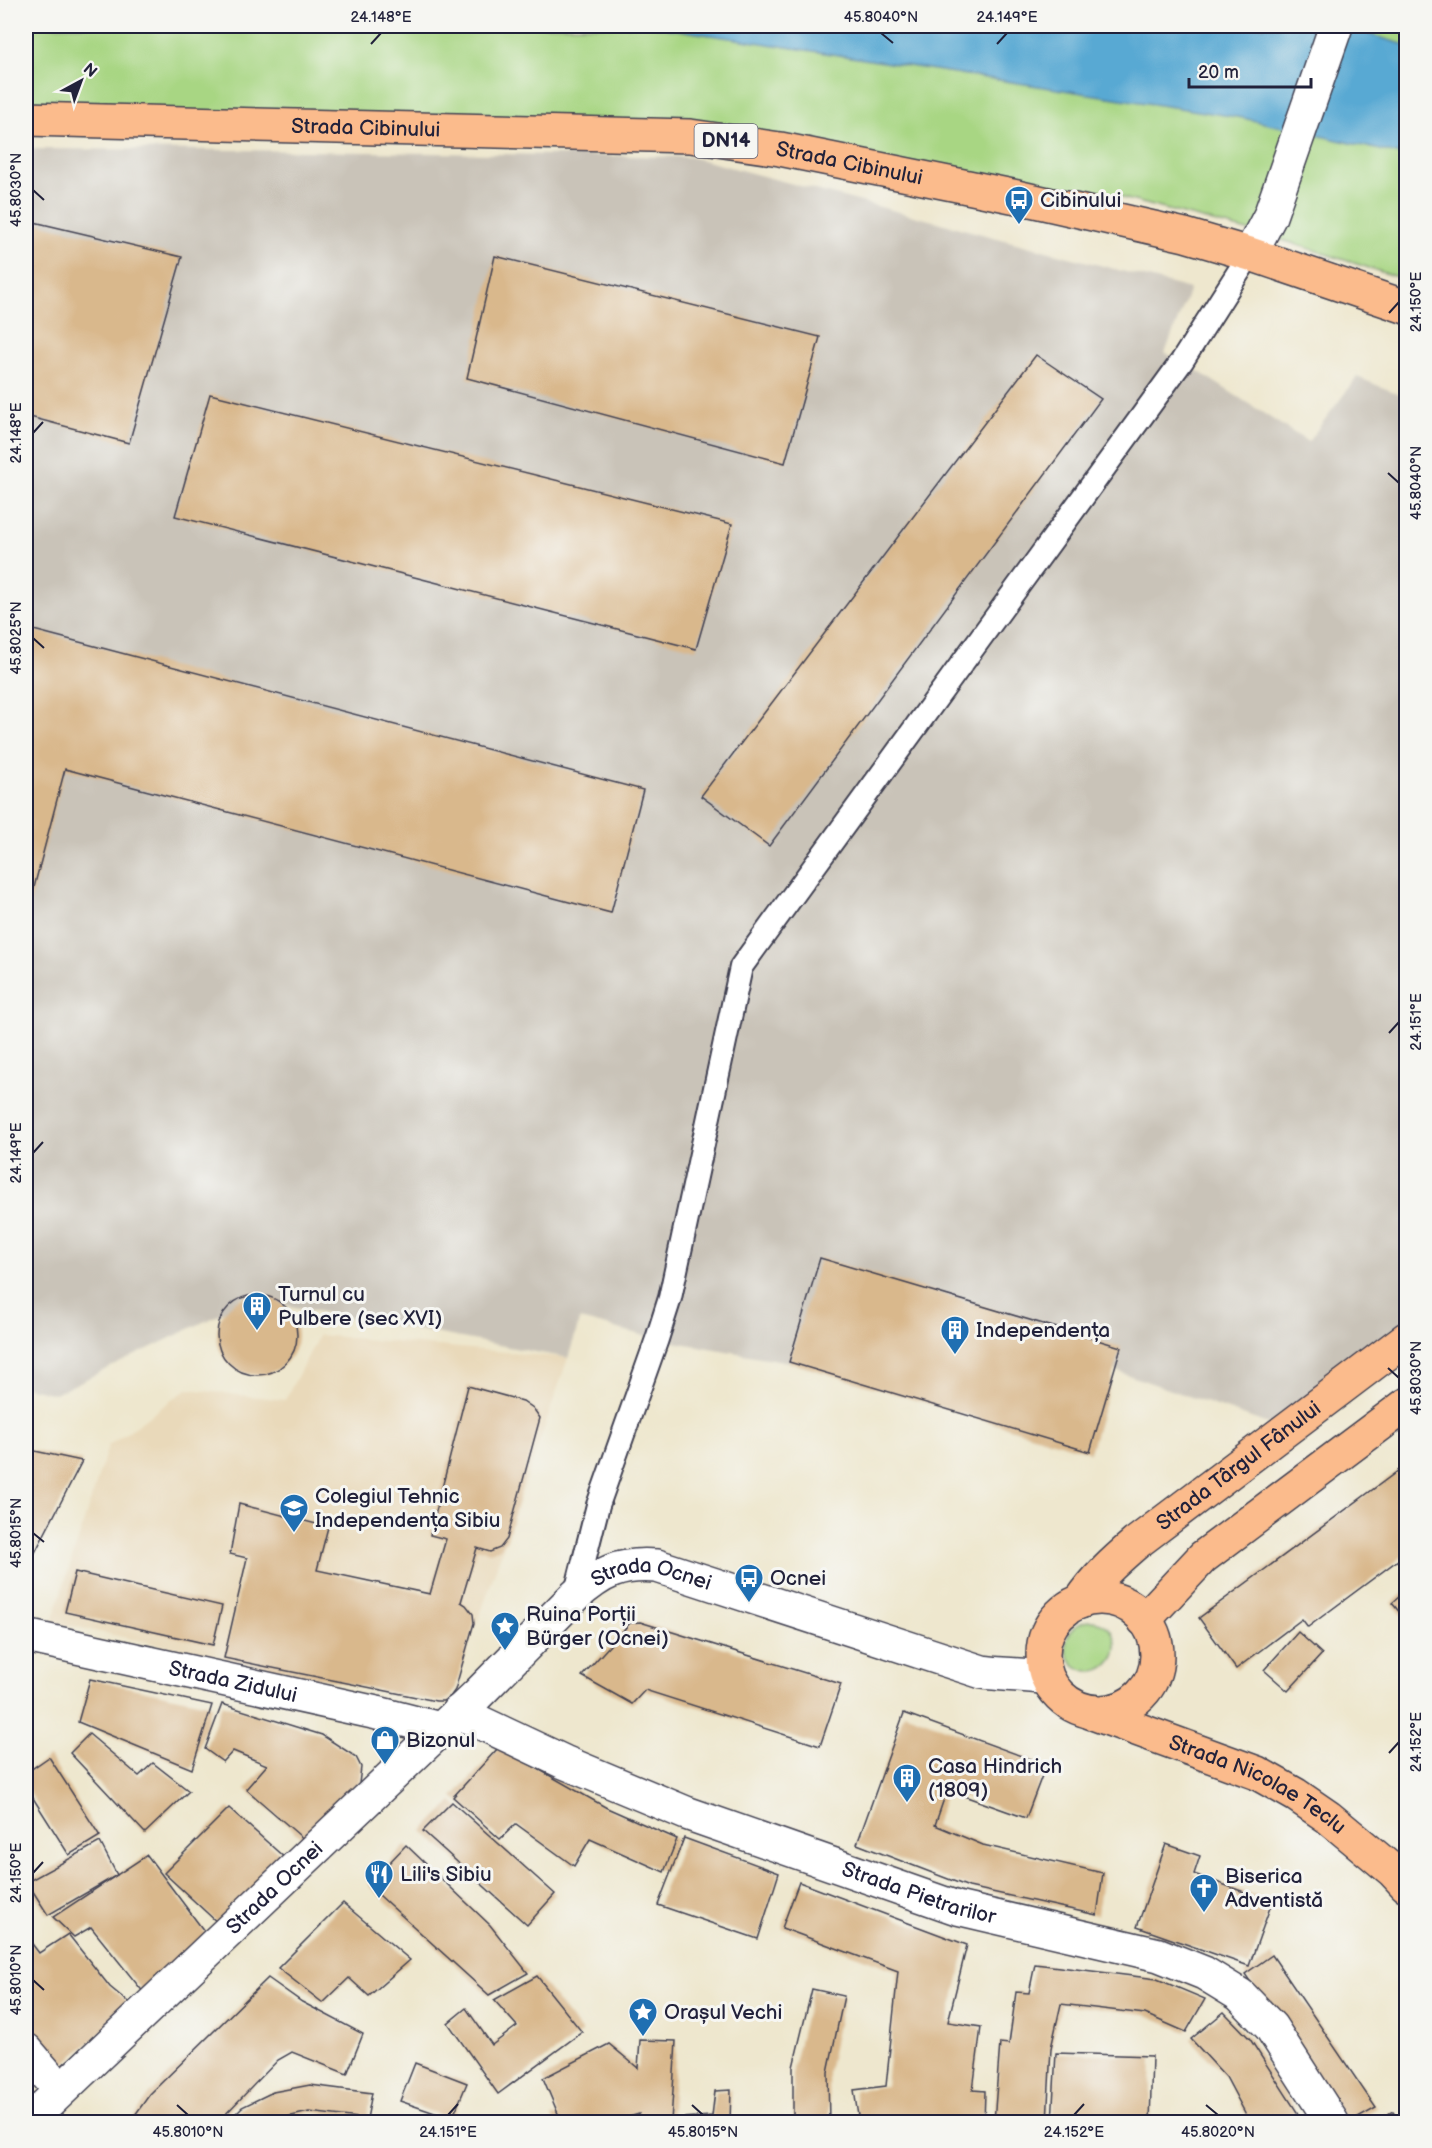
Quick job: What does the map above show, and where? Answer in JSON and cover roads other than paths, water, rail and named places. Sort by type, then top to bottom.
[{"type":"main road","name":"Strada Cibinului","points":[[26,119],[690,136],[780,149],[1017,197],[1185,235],[1250,254],[1407,307]]},
{"type":"main road","name":"Strada Târgul Fânului","points":[[1080,1602],[1098,1577],[1136,1543],[1407,1339]]},
{"type":"main road","points":[[1144,1620],[1203,1557],[1407,1405]]},
{"type":"main road","points":[[1098,1598],[1115,1600],[1131,1608],[1144,1620],[1152,1632],[1156,1648],[1156,1663],[1153,1678],[1145,1691],[1134,1701],[1120,1709],[1106,1713],[1090,1712],[1072,1706],[1058,1694],[1047,1678],[1042,1660],[1044,1641],[1052,1624],[1064,1611],[1080,1602],[1098,1598]]},
{"type":"main road","name":"Strada Nicolae Teclu","points":[[1090,1712],[1257,1773],[1296,1795],[1328,1817],[1407,1885]]},
{"type":"street","points":[[1250,254],[1270,216],[1336,26]]},
{"type":"street","name":"Strada Ocnei","points":[[28,2122],[449,1720],[575,1596],[589,1583],[619,1567],[636,1564],[657,1566],[982,1672],[1002,1675],[1026,1674],[1047,1678]]},
{"type":"street","name":"Strada Zidului","points":[[26,1636],[366,1710],[449,1720]]},
{"type":"street","name":"Strada Pietrarilor","points":[[449,1720],[564,1762],[665,1805],[957,1908],[1159,1955],[1204,1973],[1240,1995],[1271,2027],[1332,2122]]},
{"type":"street","points":[[26,2050],[60,2090]]},
{"type":"lane","points":[[575,1596],[598,1505],[670,1298],[741,967],[1182,361],[1250,254]]},
{"type":"water","points":[[652,26],[1340,26],[1406,45],[1406,156],[1243,118]]},
{"type":"place","name":"Cibinului","points":[[1019,226]]},
{"type":"place","name":"Turnul cu Pulbere (sec XVI)","points":[[257,1332]]},
{"type":"place","name":"Independența","points":[[955,1356]]},
{"type":"place","name":"Colegiul Tehnic Independența Sibiu","points":[[294,1534]]},
{"type":"place","name":"Ocnei","points":[[749,1604]]},
{"type":"place","name":"Ruina Porții Bürger (Ocnei)","points":[[505,1652]]},
{"type":"place","name":"Bizonul","points":[[385,1766]]},
{"type":"place","name":"Casa Hindrich (1809)","points":[[907,1804]]},
{"type":"place","name":"Lili's Sibiu","points":[[379,1900]]},
{"type":"place","name":"Biserica Adventistă","points":[[1204,1914]]},
{"type":"place","name":"Orașul Vechi","points":[[643,2038]]}]
